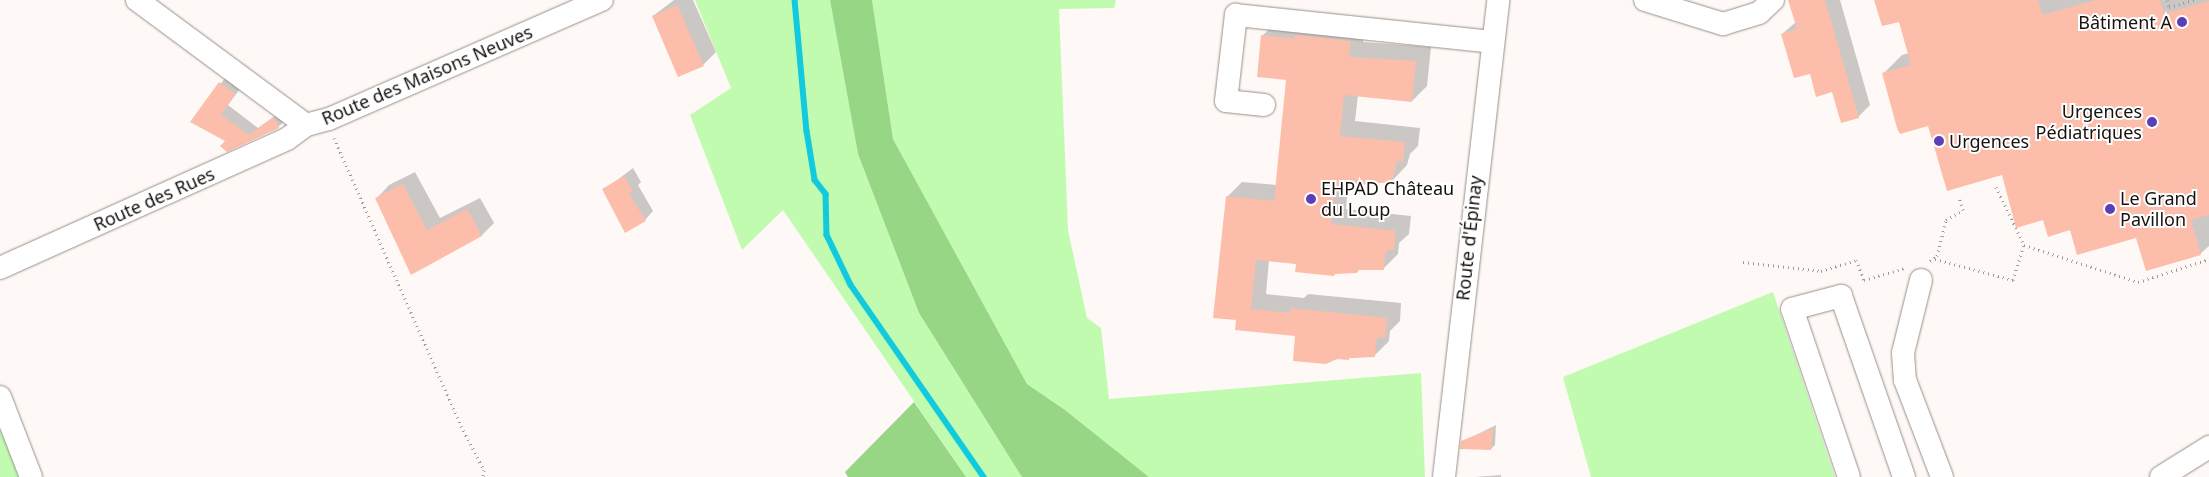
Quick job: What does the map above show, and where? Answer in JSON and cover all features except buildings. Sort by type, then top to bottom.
[{"type":"street","name":"Route des Maisons Neuves","points":[[137,0],[306,125],[329,119],[602,0]]},
{"type":"street","name":"Route d'Épinay","points":[[1444,477],[1491,42],[1498,0]]},
{"type":"street","points":[[1645,0],[1723,24],[1759,13],[1773,0]]},
{"type":"street","points":[[1264,105],[1226,101],[1236,15],[1491,42]]},
{"type":"street","name":"Route des Rues","points":[[0,268],[288,139],[306,125]]},
{"type":"street","points":[[1919,269],[1903,353],[1905,380],[1924,435],[1942,477]]},
{"type":"street","points":[[1849,477],[1792,309],[1841,296],[1904,477]]},
{"type":"street","points":[[0,397],[31,477]]},
{"type":"street","points":[[1893,446],[1924,435]]},
{"type":"street","points":[[2162,477],[2209,447]]},
{"type":"path","points":[[2167,0],[2169,6],[2194,0]]},
{"type":"path","points":[[329,119],[337,150],[461,426],[484,470],[483,477]]},
{"type":"path","points":[[1935,259],[2013,280],[2024,245],[1996,187]]},
{"type":"path","points":[[1743,262],[1821,271],[1856,260],[1864,280],[1919,269],[1935,259],[1946,220],[1962,210],[1959,197]]},
{"type":"path","points":[[2024,245],[2138,282],[2209,259]]},
{"type":"green space","points":[[695,0],[830,0],[858,154],[919,313],[1022,477],[966,477],[783,210],[742,250],[690,115],[731,88]]},
{"type":"green space","points":[[830,0],[872,0],[893,139],[1027,384],[1065,410],[1149,477],[1022,477],[919,313],[858,154]]},
{"type":"green space","points":[[872,0],[1116,0],[1114,8],[1059,9],[1068,230],[1087,318],[1101,328],[1109,399],[1421,373],[1425,477],[1149,477],[1065,410],[1027,384],[893,139]]},
{"type":"green space","points":[[1773,292],[1835,477],[1591,477],[1563,377]]},
{"type":"green space","points":[[914,402],[966,477],[848,477],[845,472]]},
{"type":"green space","points":[[0,412],[25,477],[0,477]]},
{"type":"waterway","points":[[795,0],[807,131],[815,180],[826,194],[827,235],[851,285],[984,477]]},
{"type":"place","name":"Bâtiment A","points":[[2182,22]]},
{"type":"place","name":"Urgences Pédiatriques","points":[[2152,122]]},
{"type":"place","name":"Urgences","points":[[1939,141]]},
{"type":"place","name":"EHPAD Château du Loup","points":[[1311,199]]},
{"type":"place","name":"Le Grand Pavillon","points":[[2110,209]]}]
